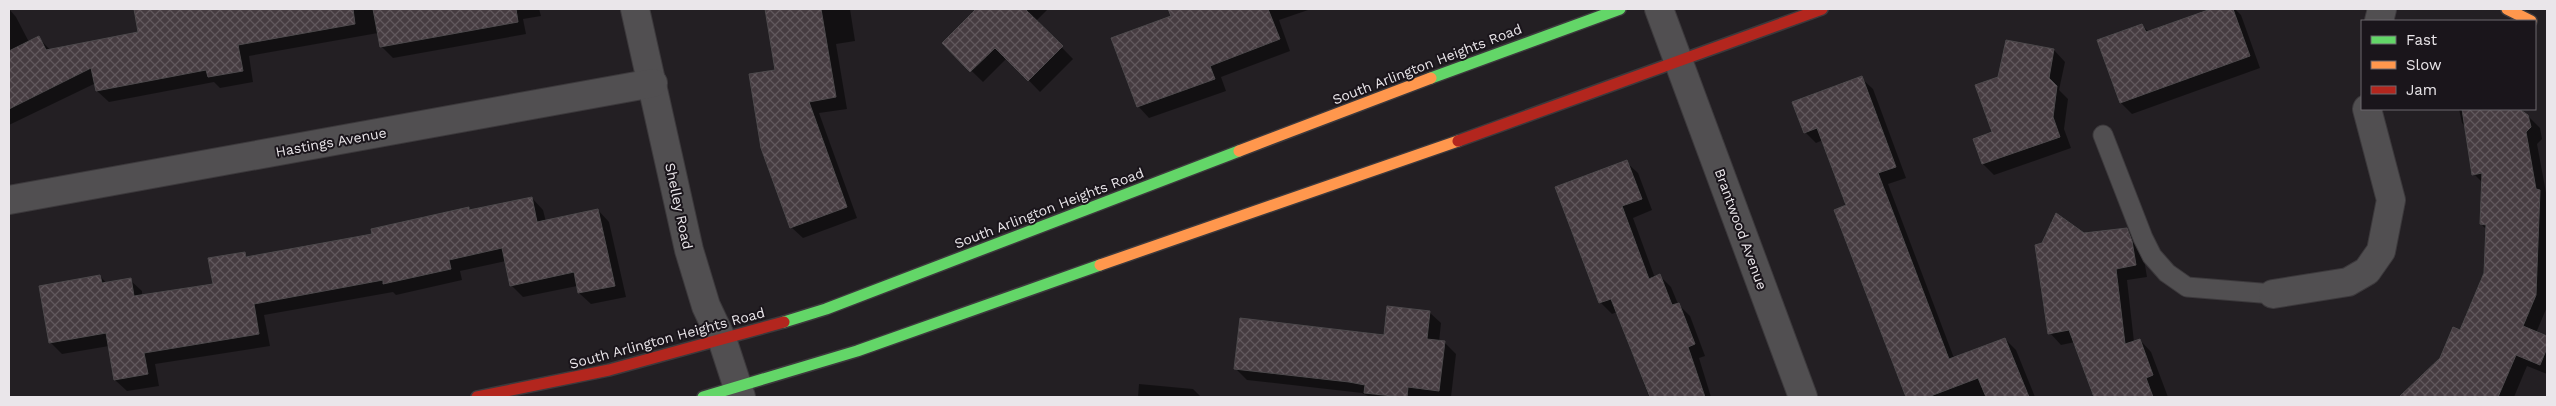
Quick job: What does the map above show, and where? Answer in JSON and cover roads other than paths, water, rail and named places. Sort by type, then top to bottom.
[{"type":"main road","name":"South Arlington Heights Road","points":[[477,397],[563,382],[723,342],[835,305],[1456,68],[1620,9]]},
{"type":"main road","points":[[703,397],[739,393],[799,369],[1297,198],[1822,9]]},
{"type":"main road","points":[[2507,9],[2528,20]]},
{"type":"street","name":"Shelley Road","points":[[635,9],[689,250],[706,306],[723,342],[739,393]]},
{"type":"street","name":"Brantwood Avenue","points":[[1659,9],[1803,397]]},
{"type":"street","name":"Hastings Avenue","points":[[9,200],[653,83]]},
{"type":"street","points":[[2273,294],[2348,282],[2367,272],[2381,251],[2391,200],[2367,110]]},
{"type":"lane","points":[[2103,135],[2143,238],[2152,256],[2167,273],[2188,287],[2273,294]]}]
